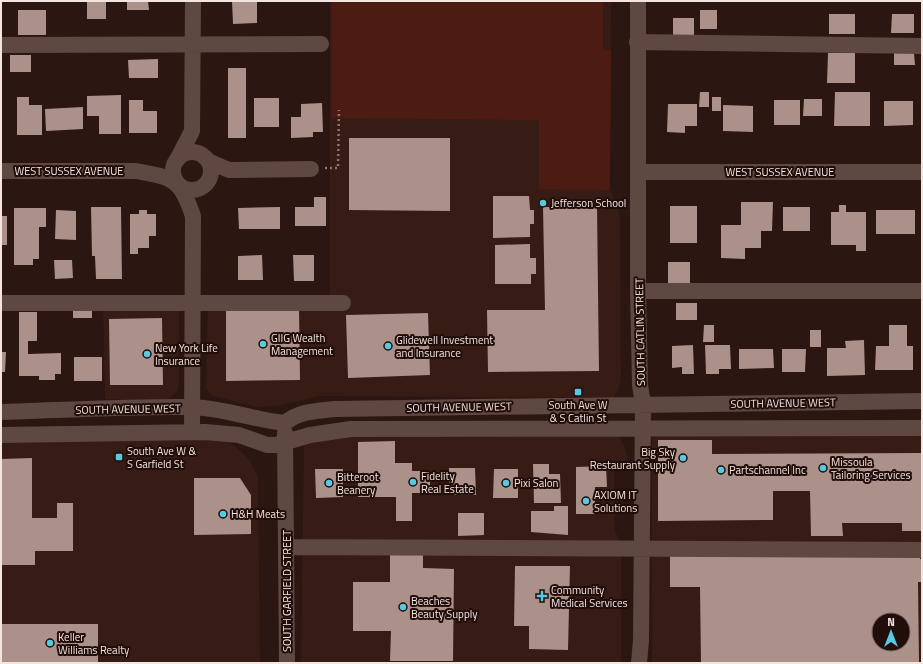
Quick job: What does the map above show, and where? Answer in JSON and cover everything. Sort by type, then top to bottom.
[{"type":"street","points":[[192,432],[194,303],[193,216],[186,194],[178,184],[173,172],[177,160],[192,131],[193,1]]},
{"type":"street","name":"SOUTH CATLIN STREET","points":[[638,1],[638,290],[640,385],[643,405],[642,548],[639,663]]},
{"type":"street","points":[[637,42],[922,46]]},
{"type":"street","points":[[1,45],[321,44]]},
{"type":"street","points":[[192,131],[208,161],[211,173],[193,216]]},
{"type":"street","points":[[177,160],[192,152],[198,153],[208,161],[230,170],[311,169]]},
{"type":"street","name":"WEST SUSSEX AVENUE","points":[[136,171],[167,164],[177,160]]},
{"type":"street","points":[[178,184],[188,190],[201,188],[230,170]]},
{"type":"street","name":"WEST SUSSEX AVENUE","points":[[1,171],[136,171],[158,175],[178,184]]},
{"type":"street","name":"WEST SUSSEX AVENUE","points":[[638,172],[922,172]]},
{"type":"street","points":[[638,290],[922,291]]},
{"type":"street","points":[[1,302],[343,302]]},
{"type":"street","name":"SOUTH AVENUE WEST","points":[[1,412],[193,407],[235,412],[270,422],[285,423],[292,417],[310,412],[335,409],[922,401]]},
{"type":"street","name":"SOUTH GARFIELD STREET","points":[[285,423],[287,663]]},
{"type":"street","name":"SOUTH AVENUE WEST","points":[[1,435],[192,432],[239,435],[267,445],[286,443],[310,435],[351,429],[922,428]]},
{"type":"street","points":[[287,547],[922,550]]},
{"type":"path","points":[[311,169],[338,168],[339,110]]},
{"type":"shaded area","points":[[330,1],[611,1],[610,189],[620,215],[621,381],[614,398],[320,396],[282,405],[257,407],[213,396],[206,389],[208,303],[330,302]]},
{"type":"shaded area","points":[[332,1],[603,1],[603,50],[611,50],[610,190],[539,189],[539,120],[332,118]]},
{"type":"shaded area","points":[[103,303],[179,303],[179,384],[177,392],[168,399],[105,399]]},
{"type":"shaded area","points":[[538,433],[618,436],[625,447],[628,461],[614,470],[615,531],[621,543],[621,663],[301,663],[304,444],[311,438]]},
{"type":"shaded area","points":[[657,433],[922,434],[922,663],[652,663],[652,438]]},
{"type":"shaded area","points":[[216,437],[233,445],[249,459],[258,477],[260,663],[1,663],[1,439]]},
{"type":"building","points":[[87,1],[106,1],[106,19],[87,19]]},
{"type":"building","points":[[127,1],[148,1],[149,10],[127,10]]},
{"type":"building","points":[[232,1],[257,1],[257,23],[233,24]]},
{"type":"building","points":[[18,10],[46,10],[46,35],[18,35]]},
{"type":"building","points":[[700,10],[717,10],[717,29],[700,29]]},
{"type":"building","points":[[829,14],[855,14],[855,34],[829,34]]},
{"type":"building","points":[[892,14],[914,14],[914,33],[891,33]]},
{"type":"building","points":[[673,18],[694,18],[694,41],[673,41]]},
{"type":"building","points":[[828,53],[855,53],[855,83],[827,83]]},
{"type":"building","points":[[894,53],[914,53],[915,65],[894,65]]},
{"type":"building","points":[[10,55],[31,55],[31,72],[10,72]]},
{"type":"building","points":[[158,59],[158,78],[129,78],[128,60]]},
{"type":"building","points":[[228,68],[246,68],[246,138],[228,138]]},
{"type":"building","points":[[700,92],[709,92],[709,107],[699,107]]},
{"type":"building","points":[[835,92],[870,92],[870,126],[834,126]]},
{"type":"building","points":[[121,95],[121,134],[99,134],[99,116],[87,116],[87,96]]},
{"type":"building","points":[[17,97],[29,97],[29,105],[42,105],[42,135],[17,135]]},
{"type":"building","points":[[712,97],[721,97],[721,111],[712,111]]},
{"type":"building","points":[[254,98],[279,98],[279,127],[254,127]]},
{"type":"building","points":[[804,99],[822,99],[822,116],[803,116]]},
{"type":"building","points":[[129,100],[143,100],[143,111],[157,111],[157,133],[129,133]]},
{"type":"building","points":[[774,100],[800,100],[800,125],[774,125]]},
{"type":"building","points":[[884,101],[913,101],[913,125],[884,126]]},
{"type":"building","points":[[322,103],[323,132],[313,132],[313,137],[291,138],[291,117],[301,117],[301,104]]},
{"type":"building","points":[[668,104],[697,104],[697,126],[685,126],[685,133],[667,132]]},
{"type":"building","points":[[723,105],[753,106],[753,132],[723,131]]},
{"type":"building","points":[[83,107],[83,129],[46,131],[45,109]]},
{"type":"building","points":[[349,138],[450,138],[450,211],[349,210]]},
{"type":"building","points":[[493,196],[529,196],[530,210],[534,210],[534,224],[530,224],[530,237],[493,238]]},
{"type":"building","points":[[314,197],[326,197],[326,226],[295,226],[295,207],[314,207]]},
{"type":"building","points":[[741,202],[773,202],[772,231],[761,231],[761,248],[745,248],[745,259],[721,258],[721,225],[741,225]]},
{"type":"building","points":[[839,205],[846,205],[846,212],[866,212],[866,251],[856,251],[856,245],[831,245],[831,212],[839,212]]},
{"type":"building","points":[[670,206],[697,206],[697,243],[670,243]]},
{"type":"building","points":[[91,207],[121,207],[122,279],[96,279],[95,256],[92,256]]},
{"type":"building","points":[[280,207],[280,229],[239,229],[238,208]]},
{"type":"building","points":[[543,207],[597,207],[599,371],[488,372],[487,310],[545,310]]},
{"type":"building","points":[[783,207],[810,207],[810,231],[783,231]]},
{"type":"building","points":[[14,208],[46,208],[46,227],[39,227],[39,259],[33,259],[33,265],[14,265]]},
{"type":"building","points":[[56,210],[76,211],[76,240],[55,239]]},
{"type":"building","points":[[139,210],[147,210],[147,214],[156,214],[156,236],[149,236],[149,248],[138,248],[138,254],[130,254],[130,214],[139,214]]},
{"type":"building","points":[[876,210],[915,210],[915,234],[876,234]]},
{"type":"building","points":[[1,216],[7,216],[7,245],[1,245]]},
{"type":"building","points":[[530,244],[530,258],[536,258],[536,274],[531,274],[531,284],[495,284],[495,245]]},
{"type":"building","points":[[262,255],[263,280],[238,280],[238,256]]},
{"type":"building","points":[[293,255],[314,255],[314,281],[294,281]]},
{"type":"building","points":[[54,260],[72,260],[73,278],[55,279]]},
{"type":"building","points":[[668,262],[690,262],[690,284],[668,283]]},
{"type":"building","points":[[676,303],[697,303],[697,320],[676,320]]},
{"type":"building","points":[[73,305],[92,305],[92,318],[73,318]]},
{"type":"building","name":"GIIG Wealth Management","points":[[226,307],[299,307],[300,380],[226,381]]},
{"type":"building","points":[[19,312],[37,312],[37,341],[28,341],[28,354],[61,353],[61,374],[55,374],[55,380],[39,380],[39,376],[19,376]]},
{"type":"building","name":"Glidewell Investment and Insurance","points":[[428,313],[430,375],[348,378],[346,315]]},
{"type":"building","points":[[162,318],[163,385],[110,385],[109,319]]},
{"type":"building","points":[[704,325],[714,325],[714,342],[703,342]]},
{"type":"building","points":[[889,325],[907,325],[907,346],[913,346],[913,370],[875,370],[876,346],[889,346]]},
{"type":"building","points":[[810,330],[821,330],[821,347],[810,347]]},
{"type":"building","points":[[864,340],[865,375],[827,376],[827,348],[846,348],[845,341]]},
{"type":"building","points":[[693,345],[694,374],[682,374],[682,367],[672,368],[672,346]]},
{"type":"building","points":[[705,345],[730,345],[731,369],[719,369],[719,374],[706,374]]},
{"type":"building","points":[[739,349],[773,349],[774,368],[739,369]]},
{"type":"building","points":[[782,349],[806,349],[805,372],[782,372]]},
{"type":"building","points":[[1,352],[6,352],[5,372],[1,372]]},
{"type":"building","points":[[74,357],[102,357],[102,381],[74,381]]},
{"type":"building","points":[[658,440],[712,440],[712,454],[922,453],[922,531],[902,531],[902,523],[842,523],[843,536],[811,536],[810,491],[773,491],[773,520],[658,521]]},
{"type":"building","points":[[395,441],[395,463],[412,463],[412,471],[430,471],[430,493],[412,493],[412,521],[396,521],[396,497],[358,497],[358,442]]},
{"type":"building","points":[[32,458],[32,518],[57,518],[57,503],[73,503],[73,551],[35,551],[35,565],[1,565],[1,459]]},
{"type":"building","points":[[533,464],[549,464],[549,474],[560,474],[561,503],[534,503]]},
{"type":"building","name":"AXIOM IT Solutions","points":[[606,466],[607,487],[595,487],[595,514],[576,514],[576,467]]},
{"type":"building","points":[[449,468],[475,468],[476,495],[449,495]]},
{"type":"building","name":"Bitteroot Beanery","points":[[315,469],[343,469],[343,497],[316,498]]},
{"type":"building","name":"Pixi Salon","points":[[494,469],[518,469],[518,498],[493,498]]},
{"type":"building","name":"H&H Meats","points":[[194,478],[240,478],[251,495],[251,534],[194,535]]},
{"type":"building","points":[[554,506],[568,506],[568,535],[531,532],[531,511],[554,511]]},
{"type":"building","points":[[458,513],[484,513],[484,535],[458,536]]},
{"type":"building","name":"Beaches Beauty Supply","points":[[390,551],[423,552],[423,568],[454,569],[453,661],[390,661],[391,631],[353,631],[353,582],[390,582]]},
{"type":"building","points":[[920,551],[920,559],[922,559],[922,582],[918,582],[919,663],[701,663],[700,587],[670,587],[670,552]]},
{"type":"building","name":"Community Medical Services","points":[[515,566],[570,566],[568,650],[529,649],[529,626],[514,626]]},
{"type":"building","name":"Keller Williams Realty","points":[[1,624],[98,624],[98,663],[1,663]]},
{"type":"place","name":"Jefferson School","points":[[543,203]]},
{"type":"place","name":"GIIG Wealth Management","points":[[263,344]]},
{"type":"place","name":"Glidewell Investment and Insurance","points":[[388,346]]},
{"type":"place","name":"New York Life Insurance","points":[[147,354]]},
{"type":"place","name":"South Ave W & S Catlin St","points":[[578,392]]},
{"type":"place","name":"South Ave W & S Garfield St","points":[[119,457]]},
{"type":"place","name":"Big Sky Restaurant Supply","points":[[683,458]]},
{"type":"place","name":"Missoula Tailoring Services","points":[[823,468]]},
{"type":"place","name":"Partschannel Inc","points":[[721,470]]},
{"type":"place","name":"Fidelity Real Estate","points":[[413,482]]},
{"type":"place","name":"Bitteroot Beanery","points":[[329,483]]},
{"type":"place","name":"Pixi Salon","points":[[506,483]]},
{"type":"place","name":"AXIOM IT Solutions","points":[[586,501]]},
{"type":"place","name":"H&H Meats","points":[[223,514]]},
{"type":"place","name":"Community Medical Services","points":[[542,596]]},
{"type":"place","name":"Beaches Beauty Supply","points":[[403,607]]},
{"type":"place","name":"Keller Williams Realty","points":[[50,643]]}]
